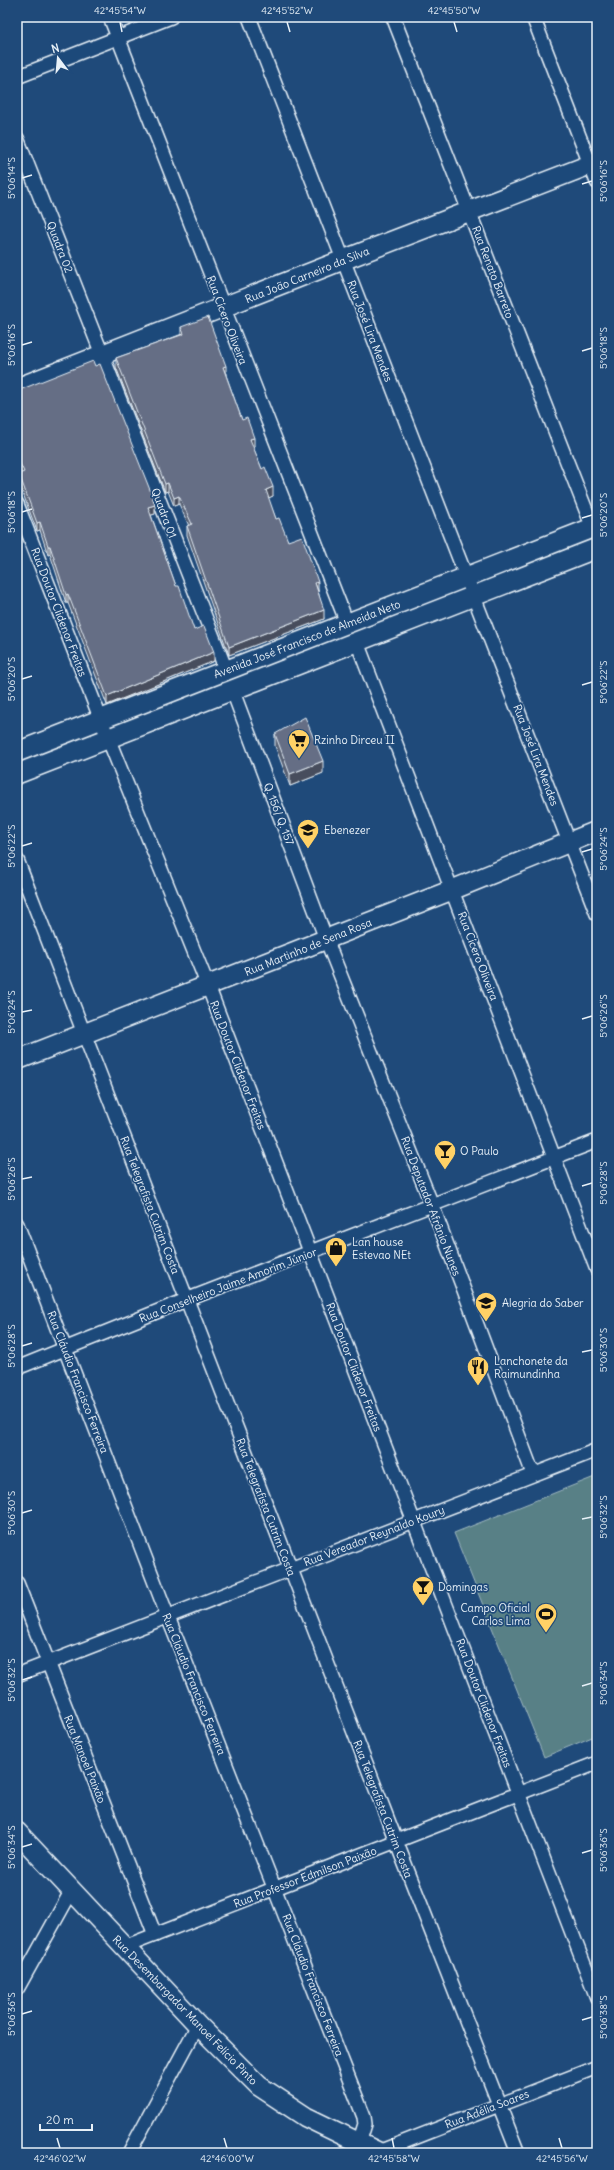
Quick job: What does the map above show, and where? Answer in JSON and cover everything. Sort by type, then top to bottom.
[{"type":"street","name":"Rua Cícero Oliveira","points":[[110,17],[222,308],[347,623]]},
{"type":"street","points":[[17,77],[171,17]]},
{"type":"street","name":"Rua José Lira Mendes","points":[[249,17],[342,260],[466,577],[475,596],[597,914]]},
{"type":"street","name":"Rua Renato Barreto","points":[[394,17],[595,527]]},
{"type":"street","points":[[533,17],[595,170]]},
{"type":"street","name":"Quadra 02","points":[[17,138],[102,356]]},
{"type":"street","name":"Rua João Carneiro da Silva","points":[[17,388],[470,211],[595,170]]},
{"type":"street","name":"Quadra 01","points":[[102,356],[226,670]]},
{"type":"street","name":"Rua Doutor Clidenor Freitas","points":[[17,504],[108,738],[208,986],[597,1998]]},
{"type":"street","name":"Avenida José Francisco de Almeida Neto","points":[[17,752],[595,527]]},
{"type":"street","name":"Avenida José Francisco de Almeida Neto","points":[[17,774],[597,548]]},
{"type":"street","name":"Rua Cícero Oliveira","points":[[357,642],[556,1158],[597,1270]]},
{"type":"street","name":"Q. 156/ Q. 157","points":[[232,689],[326,939]]},
{"type":"street","name":"Rua Martinho de Sena Rosa","points":[[17,1060],[452,890],[597,831]]},
{"type":"street","name":"Rua Telegrafista Cutrim Costa","points":[[17,860],[290,1569],[518,2153]]},
{"type":"street","name":"Rua Deputador Afrânio Nunes","points":[[326,939],[432,1205],[533,1474]]},
{"type":"street","name":"Rua Conselheiro Jaime Amorim Júnior","points":[[17,1368],[186,1300],[597,1141]]},
{"type":"street","name":"Rua Cláudio Francisco Ferreira","points":[[17,1224],[168,1617],[364,2117],[365,2124],[359,2143]]},
{"type":"street","name":"Rua Vereador Reynaldo Koury","points":[[17,1675],[597,1450]]},
{"type":"street","name":"Rua Manoel Paixão","points":[[17,1583],[47,1663],[155,1935]]},
{"type":"street","name":"Rua Professor Edmilson Paixão","points":[[124,1947],[597,1763]]},
{"type":"street","name":"Rua Desembargador Manoel Felício Pinto","points":[[17,1832],[198,2025],[268,2094],[306,2117],[379,2152]]},
{"type":"street","points":[[17,1989],[72,1890]]},
{"type":"street","points":[[129,2153],[198,2025]]},
{"type":"street","name":"Rua Adélia Soares","points":[[379,2152],[597,2067]]},
{"type":"green space","name":"Campo Oficial Carlos Lima","points":[[597,1476],[597,1735],[544,1757],[454,1533]]},
{"type":"building","points":[[208,317],[226,366],[223,367],[242,420],[247,418],[254,438],[250,439],[262,469],[265,467],[273,487],[266,490],[276,519],[279,518],[288,541],[302,536],[318,582],[315,583],[324,610],[229,647],[187,526],[192,524],[179,496],[174,498],[168,483],[165,484],[116,358],[184,334],[181,327]]},
{"type":"building","points":[[93,361],[95,366],[100,364],[150,490],[155,505],[148,507],[176,586],[179,586],[194,630],[204,626],[214,652],[107,696],[68,594],[66,595],[50,546],[48,546],[40,522],[37,523],[19,474],[24,472],[17,457],[17,391]]},
{"type":"building","name":"Rzinho Dirceu II","points":[[305,717],[323,761],[290,774],[275,734]]},
{"type":"place","name":"Rzinho Dirceu II","points":[[299,760]]},
{"type":"place","name":"Ebenezer","points":[[308,850]]},
{"type":"place","name":"O Paulo","points":[[445,1170]]},
{"type":"place","name":"Lan house Estevao NEt","points":[[336,1268]]},
{"type":"place","name":"Alegria do Saber","points":[[486,1322]]},
{"type":"place","name":"Lanchonete da Raimundinha","points":[[478,1386]]},
{"type":"place","name":"Domingas","points":[[423,1606]]},
{"type":"place","name":"Campo Oficial Carlos Lima","points":[[546,1634]]}]
